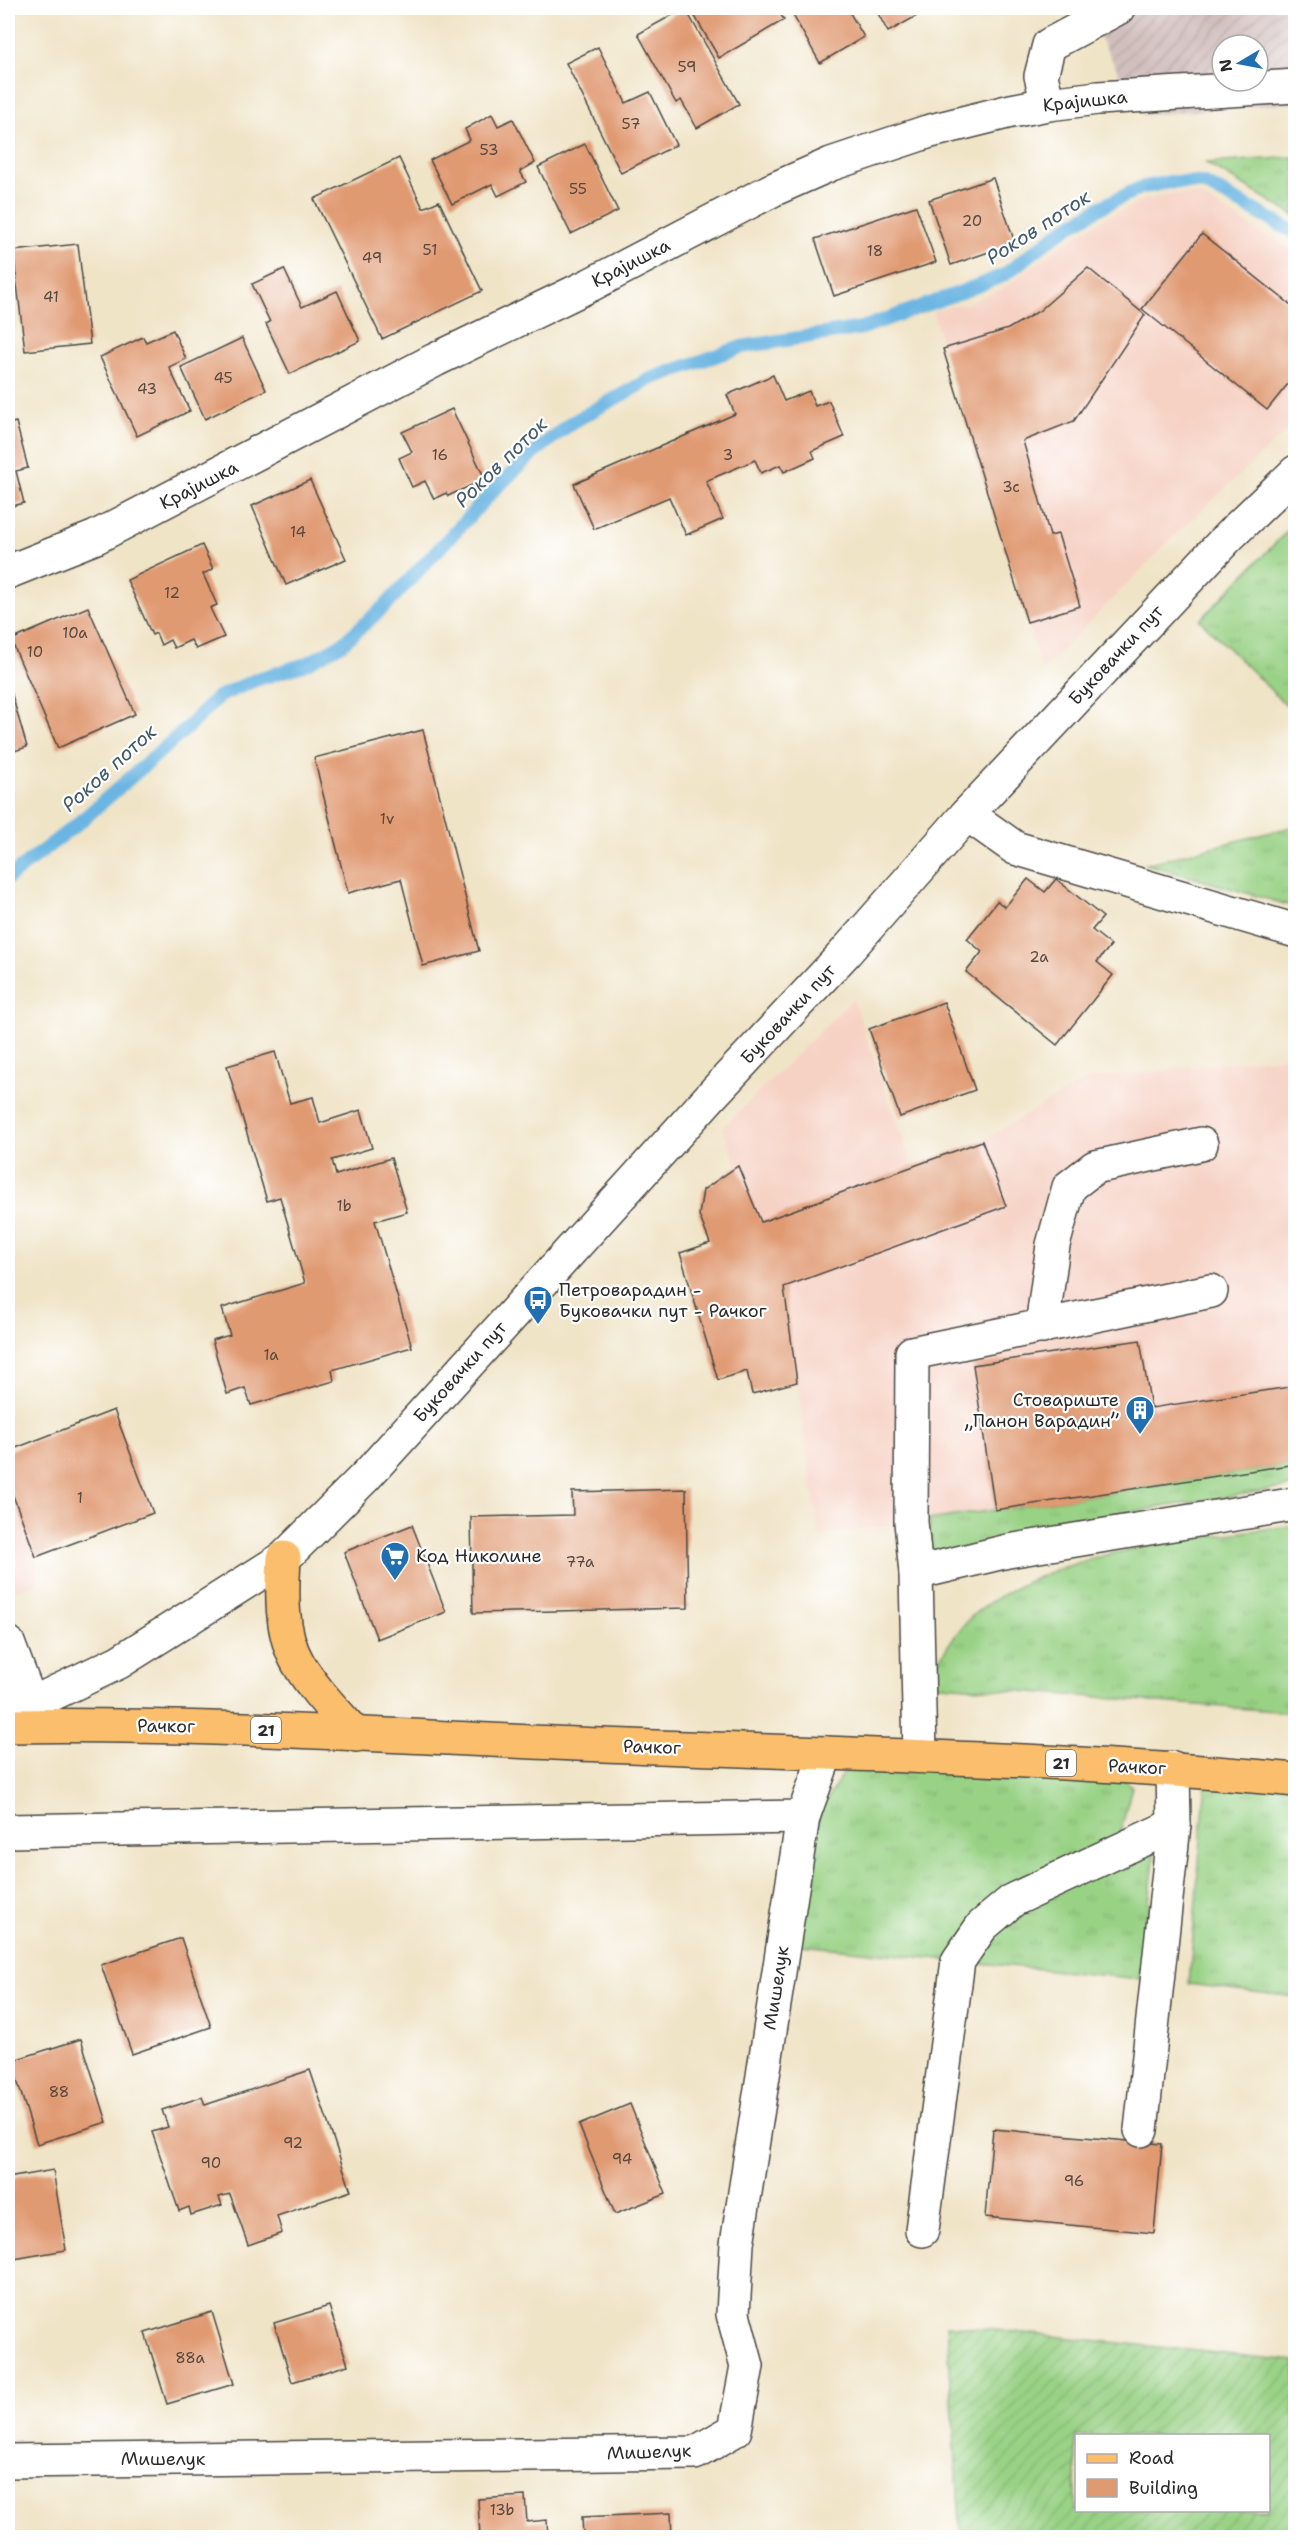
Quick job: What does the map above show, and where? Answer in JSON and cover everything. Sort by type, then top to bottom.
[{"type":"main road","points":[[284,1558],[282,1595],[287,1631],[297,1661],[321,1696],[356,1735]]},
{"type":"main road","name":"Рачког","points":[[15,1715],[356,1735],[1173,1768],[1296,1780]]},
{"type":"street","points":[[1048,104],[1041,76],[1049,45],[1118,8]]},
{"type":"street","name":"Крајишка","points":[[8,572],[96,537],[435,360],[590,285],[772,190],[831,164],[927,132],[1048,104],[1098,98],[1296,86]]},
{"type":"street","name":"Буковачки пут","points":[[15,1715],[119,1662],[284,1558],[367,1475],[711,1096],[845,953],[967,814],[1229,536],[1296,472]]},
{"type":"street","points":[[967,814],[1015,848],[1296,931]]},
{"type":"street","points":[[1042,1327],[1053,1245],[1069,1187],[1095,1167],[1201,1144]]},
{"type":"street","points":[[920,1756],[916,1573],[911,1522],[912,1353],[1211,1292]]},
{"type":"street","points":[[916,1573],[1008,1551],[1296,1504]]},
{"type":"street","points":[[8,1643],[15,1715]]},
{"type":"street","name":"Мишелук","points":[[8,2461],[695,2453],[735,2430],[747,2366],[733,2314],[737,2244],[803,1817],[826,1753]]},
{"type":"street","points":[[1141,2130],[1174,1825],[1173,1768]]},
{"type":"street","points":[[8,1831],[803,1817]]},
{"type":"street","points":[[922,2230],[958,1961],[982,1926],[1013,1900],[1174,1825]]},
{"type":"shaded area","points":[[1146,8],[1295,8],[1295,103],[1142,115],[1095,29]]},
{"type":"shaded area","points":[[1168,194],[1199,195],[1295,253],[1295,423],[1168,542],[1042,671],[932,311],[968,303],[1002,289],[1067,241],[1107,217],[1143,200]]},
{"type":"shaded area","points":[[853,999],[913,1167],[761,1222],[722,1128]]},
{"type":"shaded area","name":"Стовариште „Панон Варадин”","points":[[1295,1055],[1295,1464],[819,1536],[784,1287],[982,1141],[1087,1079]]},
{"type":"shaded area","points":[[8,1482],[36,1557],[38,1584],[8,1591]]},
{"type":"green space","points":[[1295,157],[1295,216],[1206,163]]},
{"type":"green space","points":[[1295,523],[1295,714],[1200,620]]},
{"type":"green space","points":[[1295,826],[1295,907],[1146,864]]},
{"type":"green space","points":[[1295,1464],[1295,1486],[1137,1511],[933,1559],[929,1520]]},
{"type":"green space","points":[[1295,1525],[1296,1667],[1287,1712],[929,1684],[929,1675],[967,1621],[983,1607],[1018,1587],[1094,1558],[1134,1549],[1174,1541]]},
{"type":"green space","points":[[858,1750],[1109,1765],[1132,1786],[1121,1830],[1157,1833],[1140,1979],[792,1944],[821,1809]]},
{"type":"green space","points":[[1206,1779],[1295,1787],[1295,1997],[1189,1984]]},
{"type":"green space","points":[[947,2325],[1295,2361],[1295,2537],[961,2537]]},
{"type":"building","points":[[685,8],[739,104],[697,128],[681,100],[676,103],[638,34]]},
{"type":"building","points":[[690,8],[777,8],[784,20],[719,58]]},
{"type":"building","points":[[789,8],[847,8],[864,37],[820,63]]},
{"type":"building","points":[[875,8],[931,8],[888,32]]},
{"type":"building","points":[[598,47],[626,103],[650,92],[676,145],[621,173],[566,63]]},
{"type":"building","points":[[492,114],[498,126],[513,119],[535,163],[520,171],[526,182],[498,196],[492,184],[452,204],[430,160],[470,140],[465,129]]},
{"type":"building","points":[[585,144],[618,211],[571,234],[538,167]]},
{"type":"building","points":[[399,158],[423,208],[439,201],[482,291],[382,339],[314,199]]},
{"type":"building","points":[[993,178],[1015,243],[951,265],[929,200]]},
{"type":"building","points":[[916,206],[936,262],[834,296],[815,239]]},
{"type":"building","points":[[1202,234],[1296,309],[1296,374],[1267,410],[1142,309]]},
{"type":"building","points":[[78,244],[90,344],[25,351],[13,251]]},
{"type":"building","points":[[1088,268],[1145,315],[1074,421],[1023,441],[1050,536],[1058,534],[1080,606],[1027,622],[943,349],[1008,329],[1039,311]]},
{"type":"building","points":[[284,269],[302,307],[337,291],[360,341],[290,374],[266,324],[270,322],[252,284]]},
{"type":"building","points":[[173,330],[186,359],[169,367],[190,411],[137,436],[100,357],[143,337],[146,342]]},
{"type":"building","points":[[242,338],[266,390],[205,419],[181,367]]},
{"type":"building","points":[[773,375],[784,401],[809,391],[815,406],[829,401],[844,437],[812,451],[815,458],[784,472],[780,465],[761,473],[755,460],[706,481],[723,519],[686,535],[669,497],[594,529],[574,484],[735,414],[727,395]]},
{"type":"building","points":[[452,409],[485,479],[448,496],[446,493],[434,499],[425,481],[412,487],[399,458],[412,452],[402,432]]},
{"type":"building","points":[[16,422],[28,468],[16,471],[24,503],[8,507],[8,424]]},
{"type":"building","points":[[310,480],[346,559],[286,585],[252,506]]},
{"type":"building","points":[[202,545],[213,569],[203,574],[217,605],[210,608],[224,637],[196,649],[191,640],[174,648],[170,640],[161,645],[156,633],[152,635],[127,580]]},
{"type":"building","points":[[88,607],[135,714],[58,748],[11,640]]},
{"type":"building","points":[[8,681],[27,747],[8,753]]},
{"type":"building","points":[[423,730],[479,951],[423,966],[401,879],[348,893],[314,758]]},
{"type":"building","points":[[1028,879],[1045,892],[1056,879],[1103,917],[1092,930],[1111,945],[1097,962],[1113,975],[1057,1045],[966,972],[982,952],[967,939],[997,901],[1005,907]]},
{"type":"building","points":[[944,1002],[975,1090],[900,1117],[869,1029]]},
{"type":"building","points":[[275,1052],[290,1103],[313,1097],[320,1123],[361,1110],[372,1148],[332,1160],[336,1175],[391,1158],[407,1212],[375,1221],[412,1347],[332,1370],[334,1381],[251,1405],[245,1388],[227,1394],[212,1340],[230,1335],[222,1308],[305,1283],[280,1197],[267,1201],[227,1066]]},
{"type":"building","points":[[982,1141],[1006,1206],[784,1287],[797,1382],[752,1394],[747,1371],[718,1380],[680,1253],[710,1243],[699,1215],[703,1190],[738,1166],[761,1222]]},
{"type":"building","name":"Стовариште „Панон Варадин”","points":[[1140,1340],[1151,1408],[1296,1386],[1296,1464],[995,1510],[973,1365]]},
{"type":"building","points":[[114,1410],[153,1513],[36,1557],[8,1482],[8,1451]]},
{"type":"building","points":[[686,1489],[688,1608],[473,1613],[471,1517],[573,1515],[572,1492]]},
{"type":"building","name":"Код Николине","points":[[412,1525],[446,1612],[377,1639],[344,1552]]},
{"type":"building","points":[[181,1938],[211,2027],[132,2054],[101,1965]]},
{"type":"building","points":[[81,2039],[107,2122],[37,2144],[11,2061]]},
{"type":"building","points":[[310,2070],[351,2191],[277,2216],[282,2233],[248,2245],[230,2194],[219,2197],[222,2205],[191,2215],[189,2207],[179,2211],[152,2132],[168,2127],[162,2110],[202,2097],[205,2105]]},
{"type":"building","points":[[630,2104],[666,2194],[615,2214],[579,2125]]},
{"type":"building","points":[[993,2129],[1162,2144],[1154,2233],[985,2217]]},
{"type":"building","points":[[53,2170],[66,2250],[8,2260],[8,2178]]},
{"type":"building","points":[[329,2306],[348,2365],[292,2382],[274,2323]]},
{"type":"building","points":[[212,2312],[234,2384],[167,2404],[145,2333]]},
{"type":"building","points":[[525,2496],[527,2522],[547,2520],[548,2538],[480,2538],[478,2499]]},
{"type":"building","points":[[671,2513],[672,2538],[583,2538],[582,2517]]},
{"type":"waterway","name":"Роков поток","points":[[8,878],[81,821],[188,727],[218,697],[255,680],[306,664],[342,644],[386,605],[494,490],[531,455],[571,423],[650,379],[741,347],[862,328],[964,291],[1004,275],[1061,231],[1103,206],[1140,188],[1169,182],[1203,183],[1296,233]]},
{"type":"place","name":"Петроварадин - Буковачки пут - Рачког","points":[[538,1326]]},
{"type":"place","name":"Стовариште „Панон Варадин”","points":[[1140,1436]]},
{"type":"place","name":"Код Николине","points":[[395,1582]]}]
